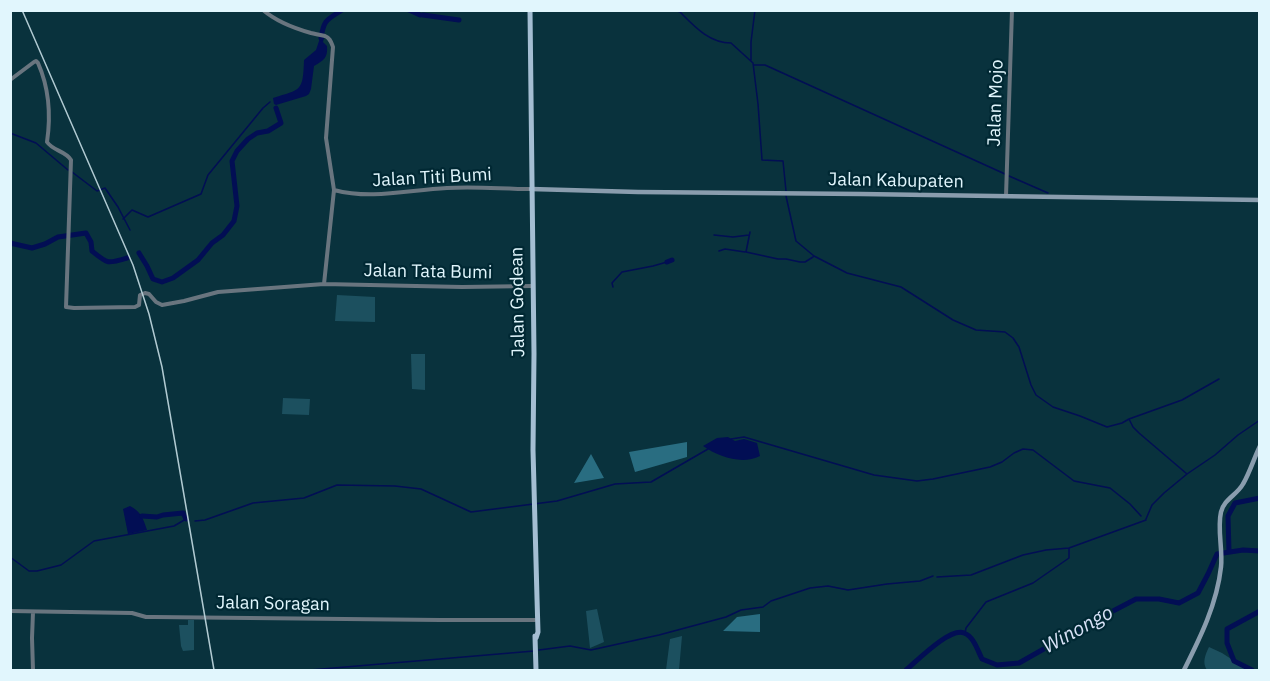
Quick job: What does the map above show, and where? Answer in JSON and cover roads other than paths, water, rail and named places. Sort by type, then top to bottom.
[{"type":"main road","name":"Jalan Godean","points":[[530,10],[538,632],[536,638]]},
{"type":"main road","name":"Jalan Kabupaten","points":[[531,189],[1260,200]]},
{"type":"main road","points":[[1184,670],[1218,589],[1222,564],[1221,510],[1225,502],[1242,486],[1260,446]]},
{"type":"main road","name":"Jalan Godean","points":[[536,594],[536,638]]},
{"type":"main road","points":[[536,638],[536,670]]},
{"type":"street","points":[[263,10],[277,21],[322,36],[330,41],[333,47],[326,138],[334,190],[324,284]]},
{"type":"street","name":"Jalan Mojo","points":[[1006,196],[1012,10]]},
{"type":"street","name":"Jalan Tata Bumi","points":[[10,80],[34,62],[38,63],[47,90],[49,114],[47,142],[51,147],[68,156],[72,162],[66,306],[74,308],[135,307],[139,305],[139,297],[143,294],[149,294],[162,305],[218,292],[324,284],[532,286]]},
{"type":"street","name":"Jalan Titi Bumi","points":[[334,190],[372,195],[446,188],[531,189]]},
{"type":"street","name":"Jalan Soragan","points":[[10,611],[132,613],[155,617],[535,620]]},
{"type":"street","points":[[33,612],[33,670]]},
{"type":"waterway","points":[[321,38],[327,21],[342,10]]},
{"type":"waterway","points":[[409,10],[420,15]]},
{"type":"waterway","points":[[675,10],[709,37],[731,43],[753,63],[762,160],[783,161],[786,191]]},
{"type":"waterway","points":[[751,60],[755,10]]},
{"type":"waterway","points":[[423,15],[459,20]]},
{"type":"waterway","points":[[754,65],[765,65],[1005,174]]},
{"type":"waterway","points":[[123,219],[132,210],[148,217],[201,194],[208,175],[270,102]]},
{"type":"waterway","points":[[139,253],[153,279],[162,282],[173,278],[198,260],[212,243],[223,235],[234,221],[237,206],[232,161],[237,151],[248,139],[281,123],[276,108]]},
{"type":"waterway","points":[[10,133],[36,143],[68,170]]},
{"type":"waterway","points":[[72,172],[97,191],[105,188],[130,230]]},
{"type":"waterway","points":[[1009,176],[1048,193]]},
{"type":"waterway","points":[[786,196],[796,241],[814,256],[847,273],[901,287],[953,320],[976,330],[1005,332],[1019,347],[1036,395],[1053,407],[1107,427],[1129,419]]},
{"type":"waterway","points":[[750,232],[746,252],[800,262],[813,257]]},
{"type":"waterway","points":[[10,243],[32,248],[58,237],[86,233],[91,242],[92,251],[101,258],[108,262],[127,258]]},
{"type":"waterway","points":[[714,235],[733,237],[749,235]]},
{"type":"waterway","points":[[719,251],[725,249],[745,252]]},
{"type":"waterway","points":[[667,262],[672,260]]},
{"type":"waterway","points":[[613,287],[612,283],[622,272],[667,262]]},
{"type":"waterway","points":[[1187,474],[1139,433],[1129,419],[1182,400],[1219,379]]},
{"type":"waterway","points":[[1146,519],[1152,505],[1164,493],[1260,420]]},
{"type":"waterway","points":[[731,439],[744,437],[874,475],[917,481],[990,467],[1023,449],[1033,450],[1074,481],[1110,488],[1141,516]]},
{"type":"waterway","points":[[195,521],[205,520],[253,503],[304,498],[337,485],[421,489],[471,512],[557,501],[615,484],[651,482],[708,449]]},
{"type":"waterway","points":[[1229,552],[1228,516],[1235,503],[1260,498]]},
{"type":"waterway","points":[[142,516],[157,517],[183,513],[186,519]]},
{"type":"waterway","points":[[10,557],[29,571],[37,571],[61,565],[94,541],[174,526],[186,519]]},
{"type":"waterway","points":[[937,577],[971,575],[1023,555],[1069,548],[1146,520]]},
{"type":"waterway","points":[[965,633],[966,628],[986,602],[1033,583],[1069,558],[1069,548]]},
{"type":"waterway","name":"Winongo","points":[[906,670],[942,640],[958,632],[970,637],[982,659],[997,665],[1019,663],[1136,599],[1159,599],[1179,603],[1198,593],[1217,554],[1243,550],[1260,551]]},
{"type":"waterway","points":[[539,650],[570,646],[591,650],[659,635],[726,617],[741,610],[763,607],[771,601],[810,588],[828,586],[848,590],[920,581],[933,576]]},
{"type":"waterway","points":[[1252,670],[1234,661],[1227,643],[1227,629],[1260,611]]},
{"type":"waterway","points":[[310,670],[534,651]]},
{"type":"railway","points":[[22,10],[133,265],[149,314],[162,367],[214,670]]}]
